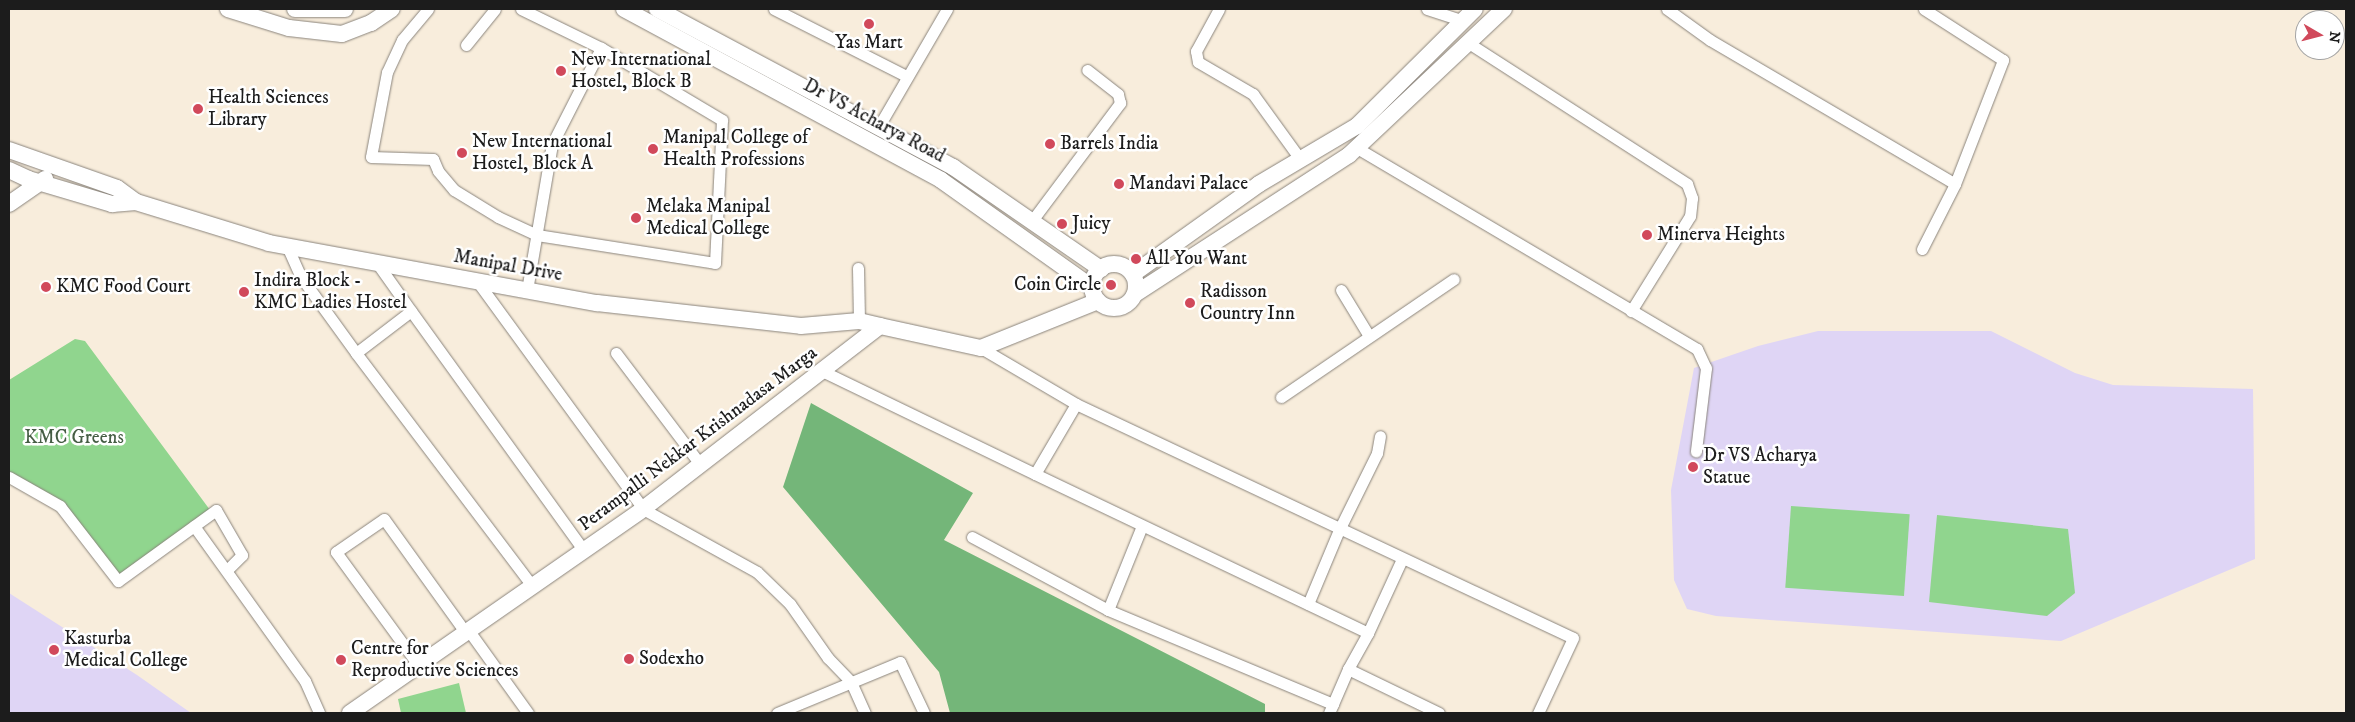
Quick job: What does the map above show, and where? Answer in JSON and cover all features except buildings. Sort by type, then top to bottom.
[{"type":"main road","points":[[228,9],[289,28],[342,34],[371,23],[392,9]]},
{"type":"main road","points":[[295,9],[345,9]]},
{"type":"main road","name":"Dr VS Acharya Road","points":[[624,9],[642,13],[941,180],[1096,294]]},
{"type":"main road","name":"Dr VS Acharya Road","points":[[657,9],[953,167],[1101,269]]},
{"type":"main road","points":[[1133,274],[1259,184],[1357,126],[1475,9]]},
{"type":"main road","points":[[1096,294],[1118,308],[1125,306],[1135,294],[1357,148],[1504,9]]},
{"type":"main road","points":[[9,150],[43,160],[117,188],[136,202]]},
{"type":"main road","points":[[9,187],[15,173],[43,160]]},
{"type":"main road","points":[[9,204],[51,173],[43,160]]},
{"type":"main road","points":[[15,173],[112,204],[136,202]]},
{"type":"main road","name":"Manipal Drive","points":[[136,202],[286,246],[597,303],[801,326],[859,321],[880,326]]},
{"type":"main road","points":[[1050,320],[1096,294],[1101,269],[1115,264],[1133,274]]},
{"type":"main road","points":[[1133,274],[1135,294]]},
{"type":"main road","points":[[880,326],[981,348],[1096,294]]},
{"type":"main road","name":"Perampalli Nekkar Krishnadasa Marga","points":[[350,713],[643,509],[820,370],[880,326]]},
{"type":"street","points":[[428,9],[402,40],[387,72],[371,157],[433,160],[438,171],[454,190],[498,217],[538,235],[715,263],[722,120],[601,48],[521,9]]},
{"type":"street","points":[[466,45],[495,9]]},
{"type":"street","points":[[774,9],[906,76]]},
{"type":"street","points":[[879,126],[906,76],[947,9]]},
{"type":"street","points":[[1219,9],[1196,51],[1198,62],[1253,94],[1300,159]]},
{"type":"street","points":[[1427,9],[1463,21]]},
{"type":"street","points":[[1667,9],[1710,40],[1955,184]]},
{"type":"street","points":[[1922,249],[1955,184],[2003,60],[1924,9]]},
{"type":"street","points":[[1468,42],[1687,184],[1692,198],[1690,216],[1631,311]]},
{"type":"street","points":[[527,290],[538,235],[552,144],[601,48]]},
{"type":"street","points":[[1031,222],[1120,102],[1118,94],[1087,70]]},
{"type":"street","points":[[1357,148],[1697,349],[1703,357],[1706,368],[1696,451]]},
{"type":"street","points":[[286,246],[301,278],[533,587]]},
{"type":"street","points":[[377,263],[584,551]]},
{"type":"street","points":[[858,268],[859,321]]},
{"type":"street","points":[[1281,397],[1454,279]]},
{"type":"street","points":[[477,281],[643,509],[757,572],[790,604],[828,658],[852,682],[866,713]]},
{"type":"street","points":[[1342,290],[1368,336]]},
{"type":"street","points":[[356,353],[410,311]]},
{"type":"street","points":[[981,348],[1076,404],[1339,530],[1573,638],[1538,713]]},
{"type":"street","points":[[616,354],[700,464]]},
{"type":"street","points":[[820,370],[1368,633]]},
{"type":"street","points":[[1035,474],[1076,404]]},
{"type":"street","points":[[1308,604],[1339,530],[1378,454],[1380,436]]},
{"type":"street","points":[[9,477],[60,506],[118,581],[216,510],[242,555],[227,570]]},
{"type":"street","points":[[419,666],[336,552],[384,519],[528,713]]},
{"type":"street","points":[[194,526],[305,682],[319,713]]},
{"type":"street","points":[[1108,610],[1142,526]]},
{"type":"street","points":[[972,538],[1108,610],[1331,709],[1348,669],[1368,633],[1402,559]]},
{"type":"street","points":[[780,713],[900,662],[924,713]]},
{"type":"street","points":[[1348,669],[1439,713]]},
{"type":"shaded area","points":[[1818,331],[1991,331],[2075,373],[2113,385],[2253,389],[2255,559],[2061,641],[1716,616],[1687,609],[1674,580],[1671,490],[1694,368],[1758,346]]},
{"type":"shaded area","name":"Kasturba Medical College","points":[[9,593],[137,675],[191,713],[9,713]]},
{"type":"green space","name":"KMC Greens","points":[[75,339],[85,341],[210,510],[118,578],[62,507],[9,477],[9,380]]},
{"type":"green space","points":[[811,403],[973,493],[944,540],[1265,704],[1265,713],[950,713],[939,672],[783,487]]},
{"type":"green space","points":[[1791,506],[1910,514],[1904,596],[1785,588]]},
{"type":"green space","points":[[1937,515],[2068,529],[2075,593],[2047,616],[1929,602]]},
{"type":"green space","points":[[459,683],[466,713],[401,713],[398,699]]},
{"type":"place","name":"Yas Mart","points":[[869,24]]},
{"type":"place","name":"New International Hostel, Block B","points":[[561,71]]},
{"type":"place","name":"Health Sciences Library","points":[[198,109]]},
{"type":"place","name":"Barrels India","points":[[1050,144]]},
{"type":"place","name":"Manipal College of Health Professions","points":[[653,149]]},
{"type":"place","name":"New International Hostel, Block A","points":[[462,153]]},
{"type":"place","name":"Mandavi Palace","points":[[1119,184]]},
{"type":"place","name":"Melaka Manipal Medical College","points":[[636,218]]},
{"type":"place","name":"Juicy","points":[[1062,224]]},
{"type":"place","name":"Minerva Heights","points":[[1647,235]]},
{"type":"place","name":"All You Want","points":[[1136,259]]},
{"type":"place","name":"Coin Circle","points":[[1111,285]]},
{"type":"place","name":"KMC Food Court","points":[[46,287]]},
{"type":"place","name":"Indira Block - KMC Ladies Hostel","points":[[244,292]]},
{"type":"place","name":"Radisson Country Inn","points":[[1190,303]]},
{"type":"place","name":"Dr VS Acharya Statue","points":[[1693,467]]},
{"type":"place","name":"Kasturba Medical College","points":[[54,650]]},
{"type":"place","name":"Sodexho","points":[[629,659]]},
{"type":"place","name":"Centre for Reproductive Sciences","points":[[341,660]]}]
